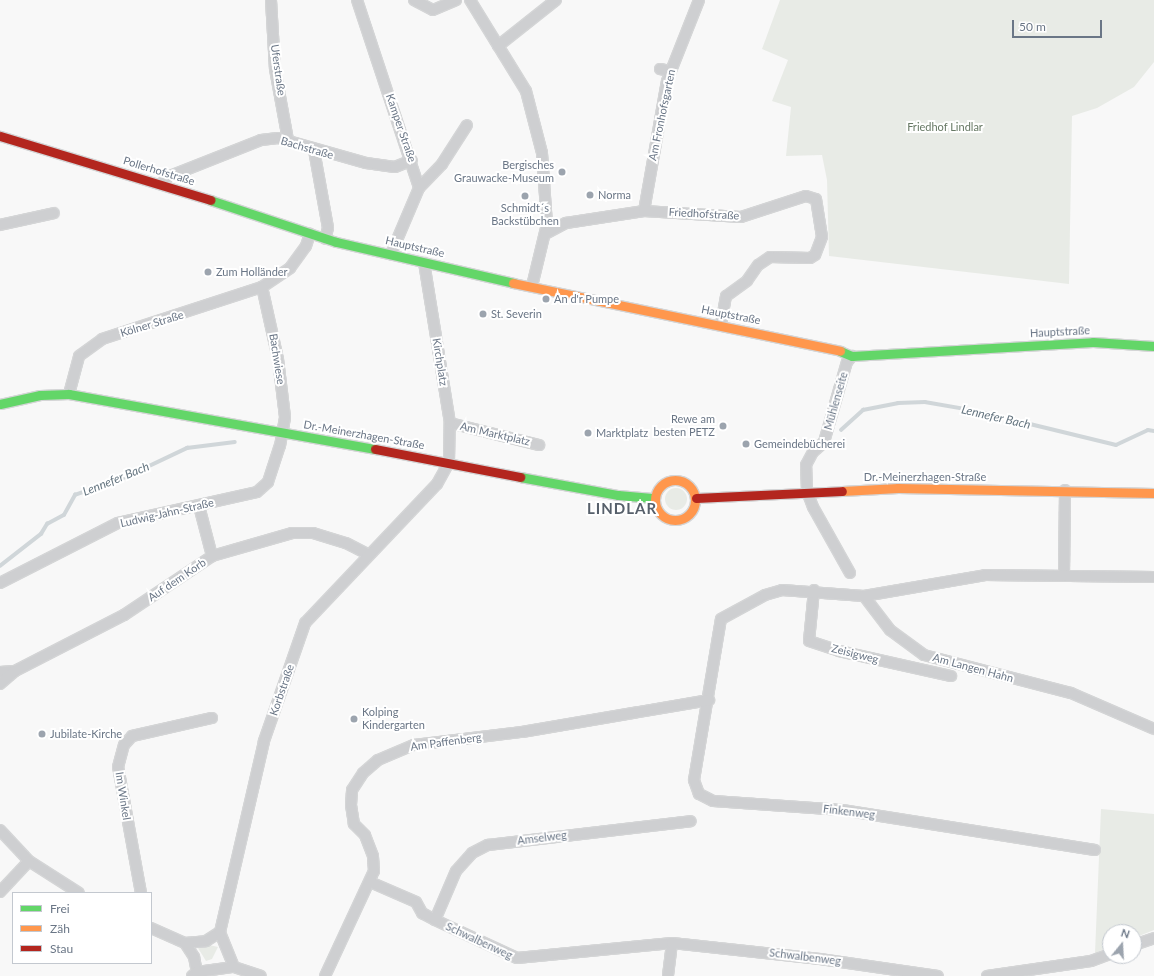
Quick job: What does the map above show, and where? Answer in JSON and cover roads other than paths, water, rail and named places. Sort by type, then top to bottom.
[{"type":"main road","name":"Pollerhofstraße","points":[[0,136],[163,184],[310,234]]},
{"type":"main road","name":"Hauptstraße","points":[[310,234],[324,239],[424,263],[532,286],[588,300],[721,324],[836,349],[852,356],[1093,342],[1154,346]]},
{"type":"main road","points":[[0,404],[40,395],[69,394]]},
{"type":"main road","name":"Dr.-Meinerzhagen-Straße","points":[[69,394],[449,462],[568,486],[655,498]]},
{"type":"main road","points":[[678,480],[689,485],[696,498],[692,511],[676,520],[662,516],[656,504],[655,498],[662,485],[678,480]]},
{"type":"main road","name":"Dr.-Meinerzhagen-Straße","points":[[696,498],[807,491],[898,488],[1065,490],[1154,493]]},
{"type":"street","name":"Uferstraße","points":[[271,0],[276,69],[288,140]]},
{"type":"street","name":"Kamper Straße","points":[[357,0],[412,160],[419,188]]},
{"type":"street","points":[[414,0],[433,10],[456,0]]},
{"type":"street","points":[[470,0],[526,91],[542,153],[547,214],[545,234],[532,286]]},
{"type":"street","points":[[498,46],[556,0]]},
{"type":"street","name":"Am Fronhofsgarten","points":[[644,211],[665,70],[699,0]]},
{"type":"street","points":[[391,254],[419,188],[442,164],[467,125]]},
{"type":"street","name":"Bachstraße","points":[[163,184],[165,178],[261,140],[288,140],[314,150],[366,164],[394,167],[412,160]]},
{"type":"street","points":[[314,150],[328,228],[324,239]]},
{"type":"street","name":"Friedhofstraße","points":[[545,234],[566,223],[644,211],[741,217],[806,196],[816,199],[822,237],[820,248],[810,258],[770,257],[764,261],[747,281],[726,296],[721,324]]},
{"type":"street","points":[[0,225],[54,213]]},
{"type":"street","points":[[547,214],[566,223]]},
{"type":"street","name":"Kölner Straße","points":[[69,394],[79,356],[102,339],[262,287],[290,268],[306,246],[310,234]]},
{"type":"street","name":"Kirchplatz","points":[[424,263],[450,423],[449,462]]},
{"type":"street","name":"Bachwiese","points":[[262,287],[278,359],[285,417],[283,433]]},
{"type":"street","name":"Mühlenseite","points":[[850,573],[813,507],[807,491],[806,465],[813,452],[824,442],[847,362],[852,356]]},
{"type":"street","name":"Am Marktplatz","points":[[450,423],[540,445]]},
{"type":"street","name":"Ludwig-Jahn-Straße","points":[[0,583],[118,523],[257,492],[268,482],[283,433]]},
{"type":"street","name":"Korbstraße","points":[[220,932],[264,741],[305,623],[368,554],[436,484],[449,462]]},
{"type":"street","points":[[1064,575],[1065,490]]},
{"type":"street","points":[[199,506],[212,556]]},
{"type":"street","name":"Auf dem Korb","points":[[0,684],[15,671],[124,615],[212,556],[292,533],[314,533],[346,543],[368,554]]},
{"type":"street","points":[[709,700],[721,619],[765,595],[782,590],[814,590],[864,596],[985,575],[1154,577]]},
{"type":"street","name":"Zeisigweg","points":[[814,590],[808,640],[839,650],[951,676]]},
{"type":"street","name":"Am Langen Hahn","points":[[864,596],[890,630],[924,655],[1071,693],[1154,729]]},
{"type":"street","points":[[0,672],[15,671]]},
{"type":"street","name":"Finkenweg","points":[[709,700],[694,780],[699,794],[713,801],[842,810],[1095,850]]},
{"type":"street","name":"Am Paffenberg","points":[[325,976],[374,871],[374,856],[365,835],[354,824],[351,805],[352,790],[363,773],[378,760],[414,745],[522,732],[709,700]]},
{"type":"street","name":"Im Winkel","points":[[141,892],[118,767],[124,745],[132,736],[212,718]]},
{"type":"street","name":"Amselweg","points":[[435,920],[456,871],[472,853],[488,845],[690,821]]},
{"type":"street","points":[[0,830],[29,861],[77,892]]},
{"type":"street","points":[[0,892],[29,861]]},
{"type":"street","name":"Schwalbenweg","points":[[370,882],[416,902],[422,913],[435,920],[517,958],[672,943],[820,959],[938,976]]},
{"type":"street","points":[[152,928],[185,943],[206,941],[220,932],[234,967]]},
{"type":"street","points":[[1142,942],[1154,938]]},
{"type":"street","points":[[185,943],[194,957],[194,974],[212,969],[234,967],[261,976]]},
{"type":"street","points":[[668,976],[672,943]]},
{"type":"street","points":[[987,976],[1064,966],[1102,956]]},
{"type":"waterway","name":"Lennefer Bach","points":[[841,430],[863,410],[898,403],[925,402],[977,411],[1116,445],[1148,430],[1154,431]]},
{"type":"waterway","name":"Lennefer Bach","points":[[0,566],[41,534],[47,524],[64,515],[75,495],[126,477],[187,448],[235,442]]},
{"type":"place","name":"Bergisches Grauwacke-Museum","points":[[562,172]]},
{"type":"place","name":"Norma","points":[[590,195]]},
{"type":"place","name":"Schmidt´s Backstübchen","points":[[525,196]]},
{"type":"place","name":"Zum Holländer","points":[[208,272]]},
{"type":"place","name":"An d'r Pumpe","points":[[546,299]]},
{"type":"place","name":"St. Severin","points":[[483,314]]},
{"type":"place","name":"Rewe am besten PETZ","points":[[723,426]]},
{"type":"place","name":"Marktplatz","points":[[588,433]]},
{"type":"place","name":"Gemeindebücherei","points":[[746,444]]},
{"type":"place","name":"Kolping Kindergarten","points":[[354,719]]},
{"type":"place","name":"Jubilate-Kirche","points":[[42,734]]},
{"type":"district","name":"LINDLAR","points":[[622,509]]},
{"type":"park label","name":"Friedhof Lindlar","points":[[945,127]]}]
